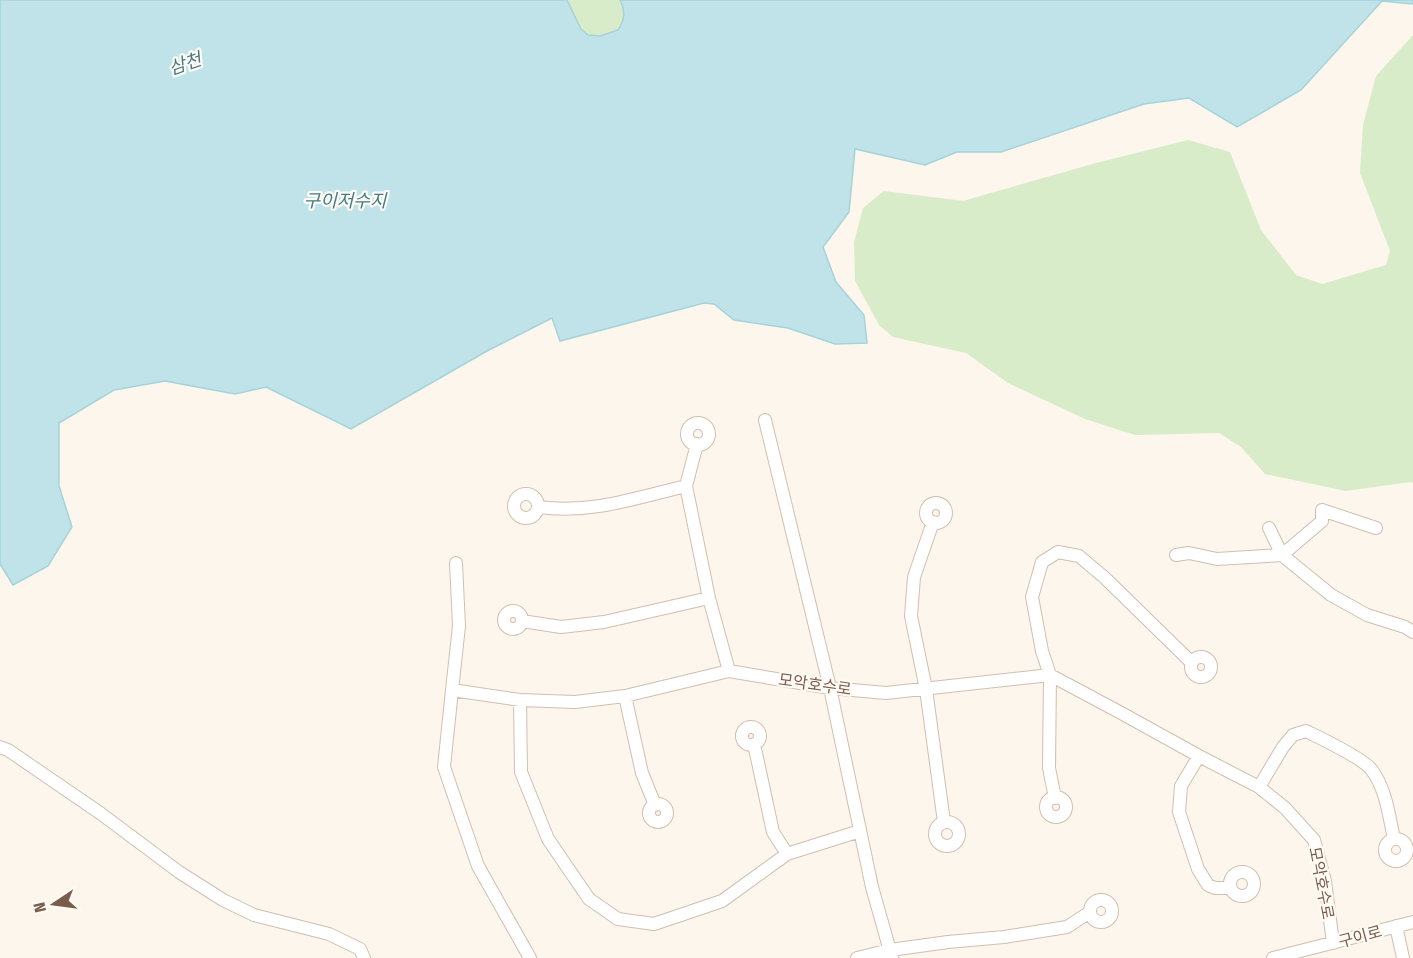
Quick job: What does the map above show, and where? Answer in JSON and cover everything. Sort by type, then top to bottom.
[{"type":"street","points":[[765,420],[830,688],[872,887],[891,954]]},
{"type":"street","points":[[697,444],[686,486],[709,598],[729,671]]},
{"type":"street","points":[[538,507],[564,511],[598,507],[686,486]]},
{"type":"street","points":[[1176,555],[1189,553],[1217,559],[1282,555],[1322,521],[1322,510],[1376,528]]},
{"type":"street","points":[[933,522],[914,577],[911,616],[926,689],[944,822]]},
{"type":"street","points":[[1269,528],[1282,555],[1331,596],[1367,615],[1405,627],[1413,632]]},
{"type":"street","points":[[1055,798],[1049,768],[1050,675],[1042,651],[1032,597],[1042,562],[1059,552],[1079,556],[1105,578],[1192,663]]},
{"type":"street","points":[[456,563],[459,626],[444,767],[478,866],[530,958]]},
{"type":"street","points":[[522,621],[561,627],[604,622],[709,598]]},
{"type":"street","name":"모악호수로","points":[[452,690],[520,700],[575,702],[625,696],[729,671],[830,688],[886,693],[1050,675],[1258,787],[1285,808],[1314,840],[1325,881],[1333,943]]},
{"type":"street","points":[[625,696],[642,773],[655,805]]},
{"type":"street","points":[[520,700],[521,772],[548,839],[589,899],[618,919],[654,924],[722,901],[787,854],[860,831]]},
{"type":"street","points":[[1258,787],[1293,735],[1306,731],[1330,742],[1370,767],[1385,796],[1394,839]]},
{"type":"street","points":[[754,744],[773,832],[787,854]]},
{"type":"street","points":[[0,747],[8,750],[100,813],[179,872],[223,900],[254,915],[329,934],[360,949],[364,958]]},
{"type":"street","points":[[1199,756],[1181,786],[1179,812],[1198,869],[1208,885],[1215,888],[1231,888]]},
{"type":"street","points":[[856,958],[891,954],[948,942],[1004,938],[1067,927],[1090,912]]},
{"type":"street","name":"구이로","points":[[1273,958],[1413,922]]},
{"type":"street","points":[[1396,926],[1403,958]]},
{"type":"green space","points":[[567,0],[620,0],[624,19],[619,30],[600,36],[588,35],[581,29]]},
{"type":"green space","points":[[1413,35],[1413,483],[1346,491],[1265,474],[1241,447],[1219,433],[1135,435],[1085,419],[1008,383],[966,353],[893,337],[879,325],[855,281],[854,242],[863,208],[884,191],[963,201],[1096,163],[1188,140],[1230,152],[1261,230],[1296,275],[1322,284],[1386,265],[1390,251],[1360,173],[1363,125],[1376,76]]},
{"type":"water","name":"구이저수지","points":[[0,0],[567,0],[581,29],[588,35],[600,36],[618,30],[624,12],[620,0],[1413,0],[1413,4],[1382,1],[1301,90],[1237,127],[1189,98],[1144,104],[1001,152],[957,152],[925,165],[855,149],[849,212],[823,247],[836,282],[864,315],[867,343],[835,344],[788,328],[734,320],[714,304],[704,303],[560,341],[552,318],[487,351],[351,429],[266,387],[235,394],[165,381],[114,390],[59,423],[59,486],[72,527],[48,566],[13,585],[0,564]]},
{"type":"water label","name":"삼천","points":[[185,64]]}]
